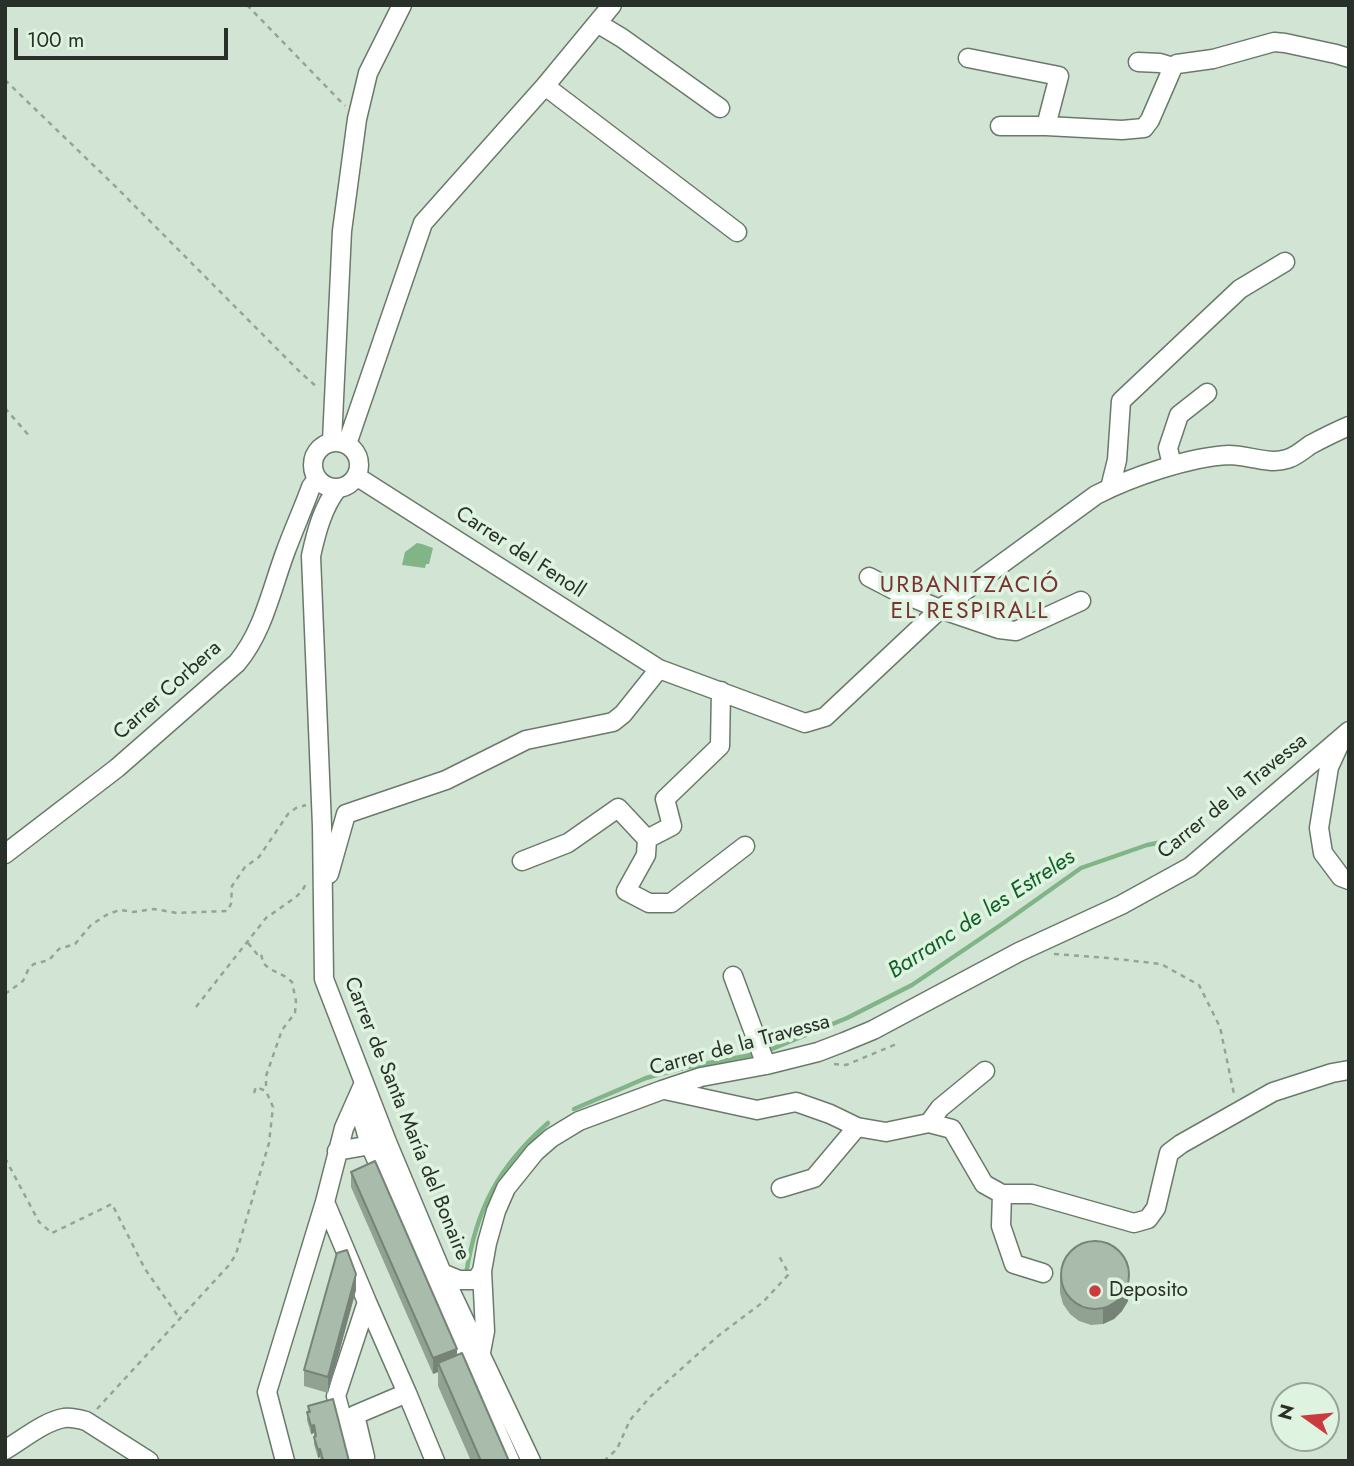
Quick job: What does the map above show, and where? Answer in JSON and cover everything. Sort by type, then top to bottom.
[{"type":"street","points":[[339,443],[334,401],[342,231],[357,119],[368,73],[402,5]]},
{"type":"street","points":[[339,443],[423,223],[545,86],[612,5]]},
{"type":"street","points":[[597,23],[720,108]]},
{"type":"street","points":[[1000,126],[1122,130],[1144,128],[1173,67],[1177,64],[1213,59],[1274,42],[1349,58]]},
{"type":"street","points":[[968,58],[1059,76],[1046,126]]},
{"type":"street","points":[[1138,62],[1160,63],[1173,67]]},
{"type":"street","points":[[545,86],[737,232]]},
{"type":"street","points":[[1110,488],[1117,460],[1121,401],[1240,289],[1285,262]]},
{"type":"street","points":[[1172,465],[1168,448],[1179,415],[1207,393]]},
{"type":"street","name":"Carrer del Fenoll","points":[[356,476],[659,669],[806,723],[825,718],[940,609],[1096,495],[1172,465],[1238,455],[1272,461],[1288,459],[1328,434],[1349,426]]},
{"type":"street","points":[[339,443],[352,449],[359,462],[356,476],[352,482],[338,488],[323,484],[314,472],[314,458],[322,446],[339,443]]},
{"type":"street","name":"Carrer Corbera","points":[[5,854],[117,768],[227,672],[245,653],[260,628],[311,487],[317,479]]},
{"type":"street","name":"Carrer de Santa María del Bonaire","points":[[338,488],[330,498],[311,556],[321,798],[324,979],[364,1083],[379,1143],[531,1461]]},
{"type":"street","points":[[869,577],[940,609],[999,629],[1016,631],[1081,601]]},
{"type":"street","points":[[322,897],[346,814],[446,780],[526,740],[613,722],[623,715],[659,669]]},
{"type":"street","points":[[647,839],[672,826],[665,799],[720,746],[721,691]]},
{"type":"street","points":[[1347,733],[1329,767],[1319,828],[1323,853],[1341,877],[1349,880]]},
{"type":"street","name":"Carrer de la Travessa","points":[[460,1309],[479,1275],[496,1211],[506,1188],[535,1152],[551,1138],[579,1121],[662,1090],[701,1077],[818,1052],[873,1030],[1020,952],[1121,905],[1190,867],[1347,733]]},
{"type":"street","points":[[522,861],[568,843],[618,808],[647,839],[646,855],[626,891],[649,903],[671,903],[744,846]]},
{"type":"street","points":[[733,976],[766,1065]]},
{"type":"street","points":[[662,1090],[757,1110],[796,1102],[831,1114],[857,1127],[886,1132],[929,1123],[952,1129],[984,1184],[1002,1194],[1032,1194],[1134,1223],[1148,1219],[1156,1208],[1169,1153],[1273,1092],[1349,1070]]},
{"type":"street","points":[[929,1123],[940,1108],[985,1071]]},
{"type":"street","points":[[285,1461],[267,1392],[325,1202],[344,1128],[364,1083]]},
{"type":"street","points":[[357,1101],[379,1143],[510,1461]]},
{"type":"street","points":[[781,1188],[814,1178],[857,1127]]},
{"type":"street","points":[[337,1151],[379,1143]]},
{"type":"street","points":[[1002,1194],[1000,1226],[1014,1264],[1043,1273]]},
{"type":"street","points":[[325,1202],[435,1461]]},
{"type":"street","points":[[442,1273],[459,1280],[479,1275]]},
{"type":"street","name":"Carrer de la Travessa","points":[[479,1275],[485,1331],[481,1352]]},
{"type":"street","points":[[460,1309],[482,1300]]},
{"type":"street","points":[[354,1461],[336,1396],[367,1302]]},
{"type":"street","points":[[366,1461],[355,1415],[407,1393]]},
{"type":"street","points":[[5,1450],[50,1422],[75,1418],[86,1421],[149,1461]]},
{"type":"path","points":[[247,5],[357,119]]},
{"type":"path","points":[[5,80],[300,372],[334,401]]},
{"type":"path","points":[[5,408],[31,439]]},
{"type":"path","points":[[5,994],[23,981],[33,964],[49,960],[59,949],[75,944],[91,925],[108,914],[120,910],[133,912],[154,909],[177,913],[227,911],[231,904],[232,886],[245,867],[260,857],[288,814],[321,798]]},
{"type":"path","points":[[197,1007],[266,918],[296,897],[310,876],[323,865]]},
{"type":"path","points":[[86,1421],[230,1264],[236,1254],[269,1143],[272,1107],[266,1091],[266,1076],[282,1030],[295,1013],[292,982],[263,963],[261,953],[257,954],[247,943]]},
{"type":"path","points":[[1045,954],[1161,964],[1199,985],[1220,1027],[1238,1112]]},
{"type":"path","points":[[818,1052],[828,1064],[846,1065],[899,1043]]},
{"type":"path","points":[[253,1096],[256,1087],[266,1091]]},
{"type":"path","points":[[5,1158],[39,1223],[52,1233],[112,1204],[145,1269],[180,1319]]},
{"type":"path","points":[[604,1461],[617,1449],[631,1420],[651,1395],[718,1336],[763,1302],[789,1274],[779,1256]]},
{"type":"shaded area","points":[[417,543],[433,548],[429,564],[426,564],[425,568],[402,565],[405,552]]},
{"type":"building","points":[[375,1161],[457,1349],[433,1358],[351,1172]]},
{"type":"building","name":"Deposito","points":[[1088,1241],[1102,1241],[1114,1246],[1124,1256],[1129,1275],[1124,1294],[1114,1304],[1102,1309],[1088,1309],[1076,1304],[1066,1294],[1061,1282],[1061,1268],[1066,1256],[1076,1246]]},
{"type":"building","points":[[347,1250],[356,1274],[328,1377],[304,1370],[337,1253]]},
{"type":"building","points":[[462,1353],[509,1461],[481,1461],[438,1363]]},
{"type":"building","points":[[333,1399],[349,1461],[322,1461],[314,1437],[314,1425],[311,1426],[307,1412],[310,1412],[308,1406]]},
{"type":"waterway","name":"Barranc de les Estreles","points":[[767,1051],[847,1018],[912,985],[1081,868],[1147,845],[1183,838]]},
{"type":"waterway","name":"Barranc de les Estreles","points":[[574,1109],[646,1078],[756,1054]]},
{"type":"waterway","name":"Barranc de les Estreles","points":[[466,1275],[476,1230],[492,1191],[516,1156],[548,1123]]},
{"type":"place","name":"Deposito","points":[[1095,1291]]},
{"type":"district","name":"URBANITZACIÓ EL RESPIRALL","points":[[970,599]]}]
